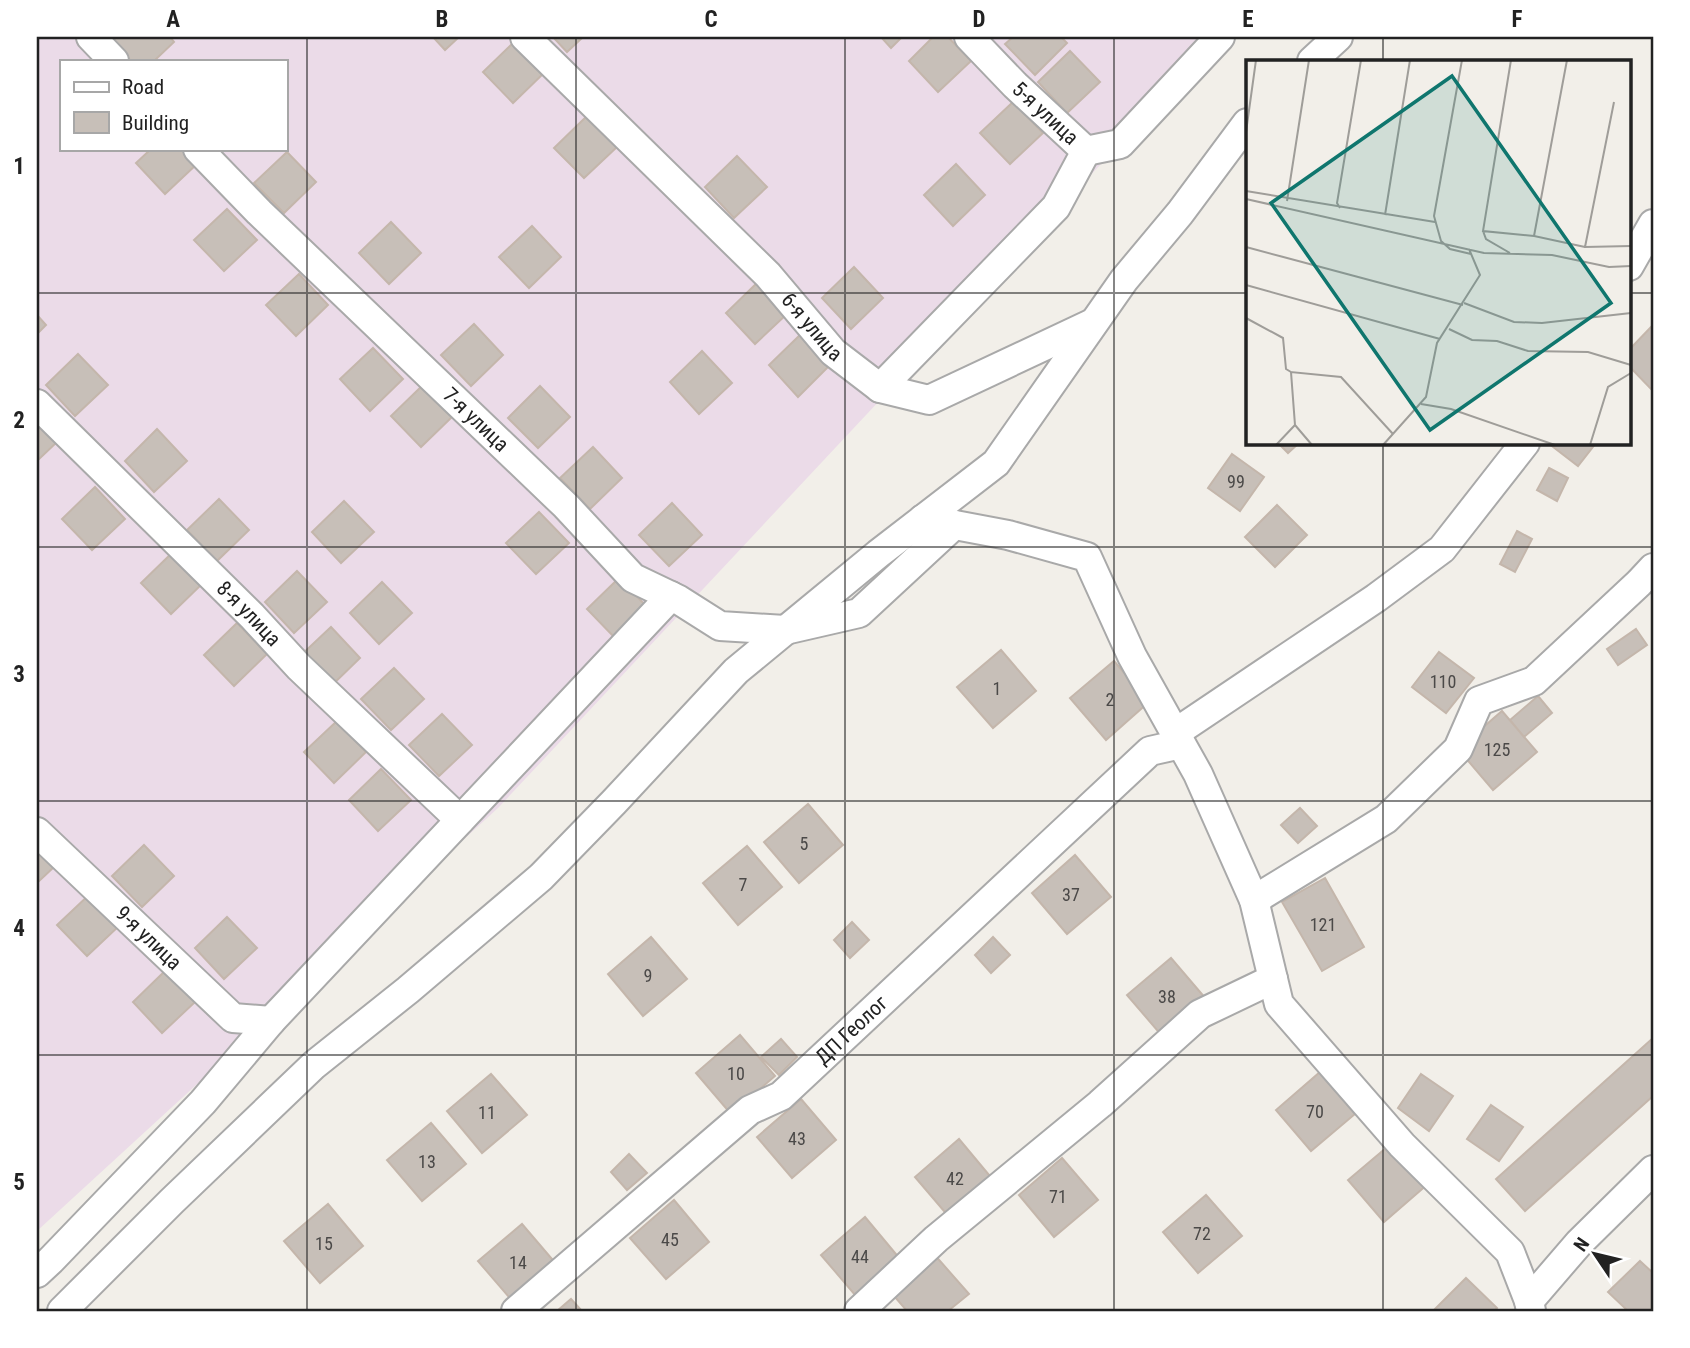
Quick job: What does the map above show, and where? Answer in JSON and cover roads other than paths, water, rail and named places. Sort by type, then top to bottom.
[{"type":"street","points":[[91,37],[113,60]]},
{"type":"street","name":"6-я улица","points":[[525,37],[768,275],[833,352],[880,388]]},
{"type":"street","name":"5-я улица","points":[[969,37],[1015,85],[1086,151],[1120,144],[1220,37]]},
{"type":"street","points":[[1313,60],[1338,37]]},
{"type":"street","points":[[61,1311],[314,1065],[408,990],[541,877],[736,671],[878,554],[996,463],[1124,280],[1180,213],[1246,125]]},
{"type":"street","name":"7-я улица","points":[[199,150],[259,212],[566,506],[634,578],[671,596],[720,626],[785,630]]},
{"type":"street","points":[[880,388],[1056,207],[1086,151]]},
{"type":"street","points":[[1630,264],[1653,224]]},
{"type":"street","points":[[880,388],[929,400],[1095,322]]},
{"type":"street","name":"8-я улица","points":[[37,404],[299,667],[460,820]]},
{"type":"street","name":"ДП Геолог","points":[[516,1311],[750,1110],[781,1096],[1150,751],[1178,739],[1442,549],[1524,444]]},
{"type":"street","points":[[923,519],[1008,535],[1087,557],[1132,656],[1198,774],[1254,900],[1279,1004],[1402,1145],[1510,1252],[1530,1306]]},
{"type":"street","points":[[785,630],[859,613],[954,525]]},
{"type":"street","points":[[1254,900],[1386,820],[1458,749],[1479,701],[1534,681],[1653,568]]},
{"type":"street","points":[[42,1261],[203,1102],[271,1021],[671,596]]},
{"type":"street","name":"9-я улица","points":[[37,832],[233,1018],[271,1021]]},
{"type":"street","points":[[859,1311],[936,1239],[1100,1104],[1200,1014],[1273,979]]},
{"type":"street","points":[[1530,1306],[1579,1243],[1653,1170]]}]
